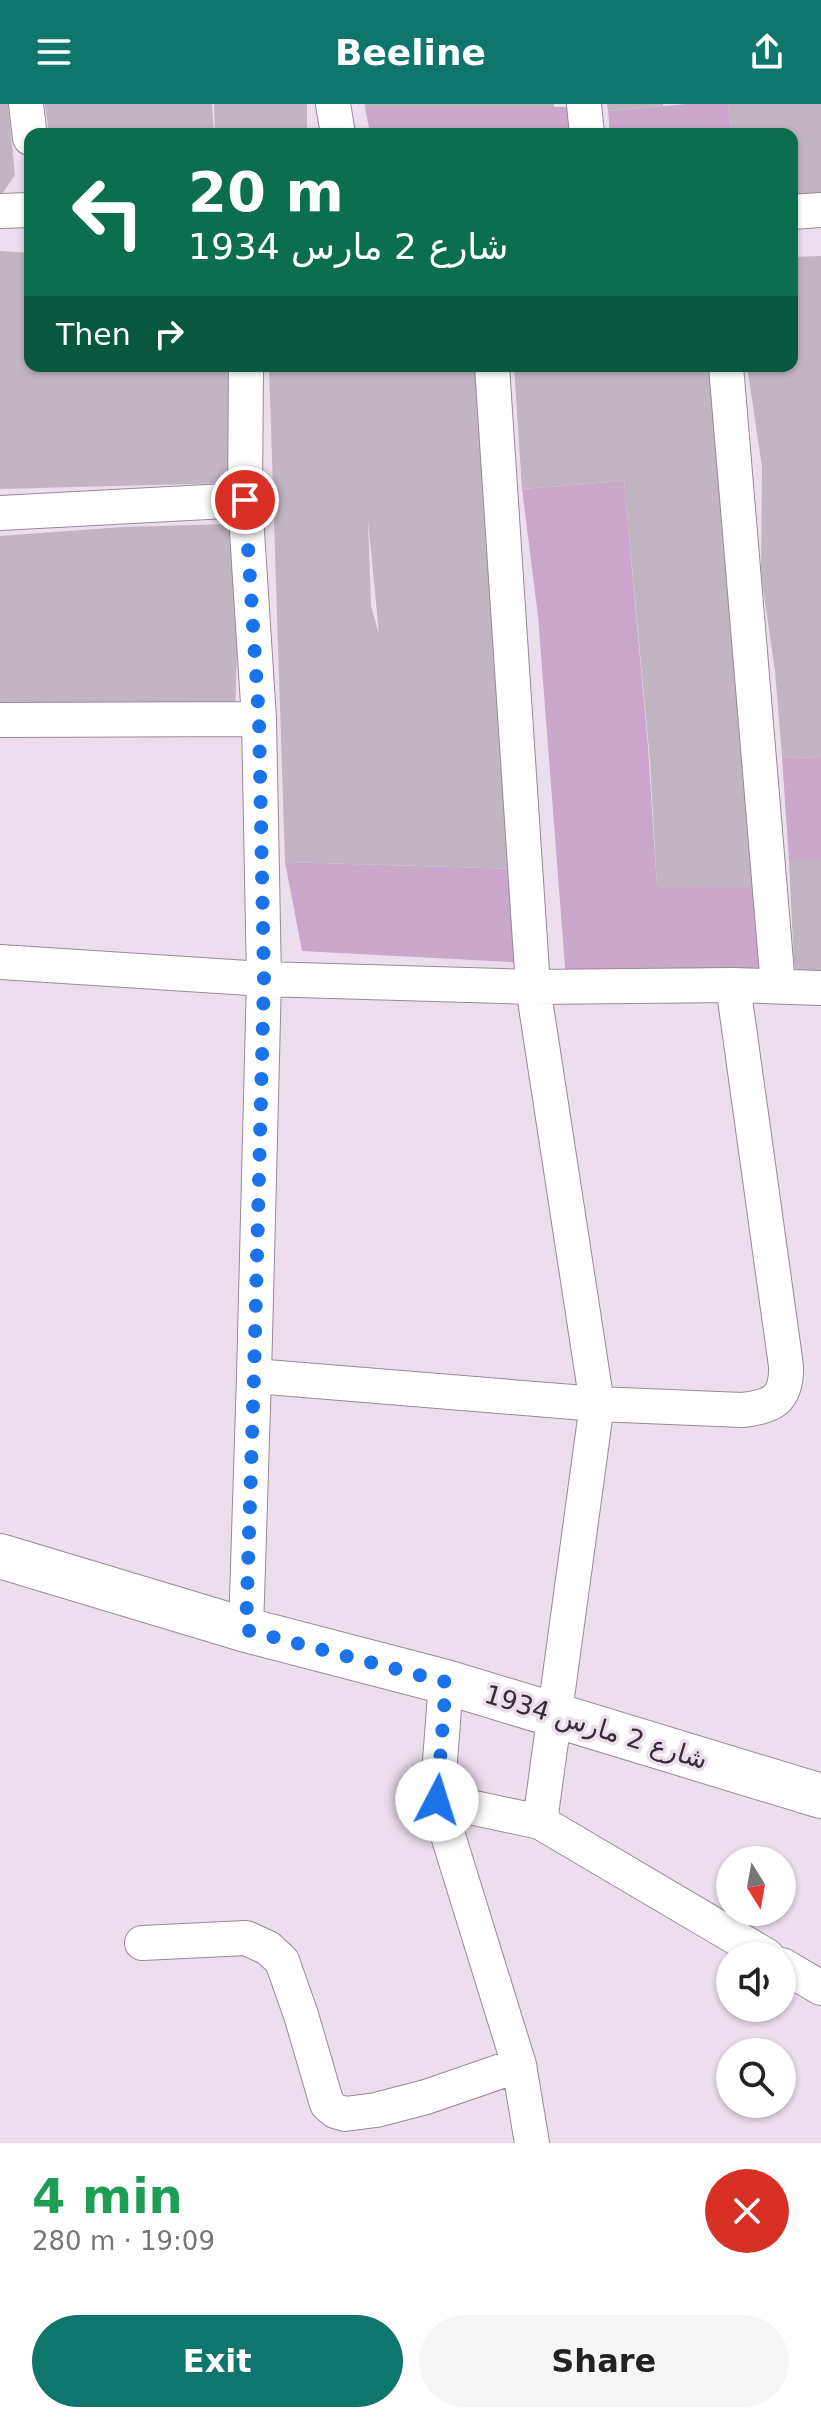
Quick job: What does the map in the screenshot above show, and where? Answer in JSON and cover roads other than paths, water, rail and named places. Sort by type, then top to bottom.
[{"type":"street","points":[[26,104],[29,128]]},
{"type":"street","points":[[333,104],[337,128]]},
{"type":"street","points":[[584,104],[586,128]]},
{"type":"street","points":[[0,211],[24,210]]},
{"type":"street","points":[[798,212],[821,210]]},
{"type":"street","points":[[246,372],[245,500],[259,719],[264,979],[246,1630]]},
{"type":"street","points":[[492,372],[533,987],[597,1404],[540,1822]]},
{"type":"street","points":[[727,372],[778,986]]},
{"type":"street","points":[[0,513],[245,500]]},
{"type":"street","points":[[0,720],[259,719]]},
{"type":"street","points":[[0,962],[264,979],[533,987],[733,985],[821,988]]},
{"type":"street","points":[[254,1376],[597,1404],[742,1410],[764,1408],[776,1401],[787,1380],[733,985]]},
{"type":"street","name":"شارع 2 مارس 1934","points":[[0,1556],[246,1630],[554,1713],[821,1796]]},
{"type":"street","points":[[446,1682],[437,1800],[519,2065],[532,2143]]},
{"type":"street","points":[[437,1800],[540,1822],[743,1942]]},
{"type":"street","points":[[142,1943],[246,1938],[268,1948],[282,1961],[327,2104],[335,2111],[345,2114],[376,2110],[426,2097],[519,2065]]},
{"type":"street","points":[[796,1973],[821,1988]]}]
